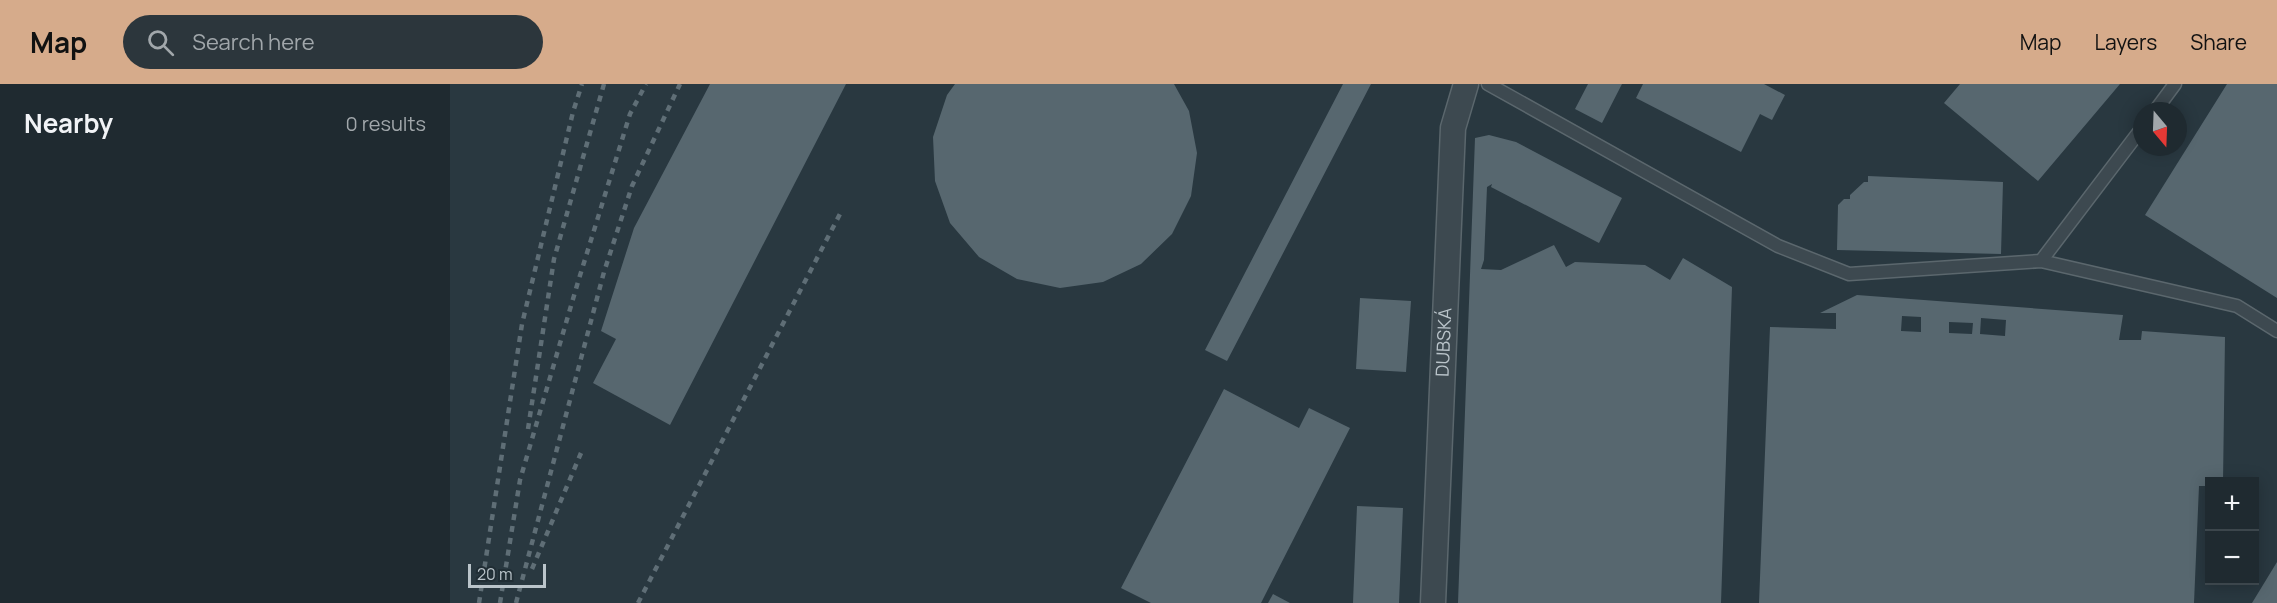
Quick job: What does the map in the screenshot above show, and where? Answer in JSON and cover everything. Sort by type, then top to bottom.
[{"type":"street","name":"DUBSKÁ","points":[[1433,603],[1453,128],[1466,84]]},
{"type":"lane","points":[[1488,84],[1778,246],[1849,274],[2041,261],[2237,306],[2277,331]]},
{"type":"lane","points":[[2161,102],[2175,84]]},
{"type":"lane","points":[[2041,261],[2133,140]]},
{"type":"building","points":[[710,84],[846,84],[670,425],[593,383],[616,339],[601,331],[634,228]]},
{"type":"building","points":[[955,84],[1174,84],[1189,111],[1197,153],[1191,196],[1172,234],[1141,264],[1103,282],[1060,288],[1017,279],[979,257],[950,223],[935,181],[933,137],[947,95]]},
{"type":"building","points":[[1343,84],[1371,84],[1227,361],[1205,350]]},
{"type":"building","points":[[1588,84],[1622,84],[1602,123],[1575,109]]},
{"type":"building","points":[[1643,84],[1764,84],[1785,95],[1772,120],[1760,114],[1741,152],[1636,98]]},
{"type":"building","points":[[1960,84],[2120,84],[2038,181],[1944,103]]},
{"type":"building","points":[[2227,84],[2277,84],[2277,298],[2145,215],[2182,156],[2187,156],[2187,148]]},
{"type":"building","points":[[1489,135],[1516,142],[1622,198],[1599,243],[1491,187],[1492,184],[1487,187],[1484,260],[1481,269],[1501,270],[1554,245],[1566,267],[1575,262],[1645,265],[1670,280],[1683,258],[1732,287],[1721,603],[1458,603],[1475,138]]},
{"type":"building","points":[[1868,176],[2003,182],[2001,254],[1837,250],[1838,205],[1844,199],[1850,199],[1850,195],[1864,182],[1868,182]]},
{"type":"building","points":[[1857,295],[2123,315],[2119,340],[2141,340],[2142,331],[2225,337],[2223,477],[2205,477],[2205,486],[2199,486],[2194,603],[1759,603],[1770,327],[1836,329],[1836,313],[1820,313]],"holes":[[[1902,316],[1921,317],[1921,332],[1901,331]],[[1981,318],[2006,320],[2005,336],[1980,334]],[[1949,322],[1973,323],[1972,334],[1949,333]]]},
{"type":"building","points":[[1360,298],[1411,301],[1406,372],[1356,369]]},
{"type":"building","points":[[1224,389],[1299,428],[1309,408],[1350,428],[1261,603],[1151,603],[1121,588]]},
{"type":"building","points":[[1357,506],[1403,508],[1399,603],[1353,603]]},
{"type":"building","points":[[2277,562],[2277,603],[2252,603]]},
{"type":"building","points":[[1273,594],[1290,603],[1268,603]]},
{"type":"railway","points":[[479,603],[522,324],[573,112],[582,84]]},
{"type":"railway","points":[[528,429],[554,259],[604,84]]},
{"type":"railway","points":[[500,603],[520,480],[630,114],[646,84]]},
{"type":"railway","points":[[516,603],[604,272],[632,186],[680,84]]},
{"type":"railway","points":[[638,603],[841,212]]},
{"type":"railway","points":[[532,569],[581,453]]}]
